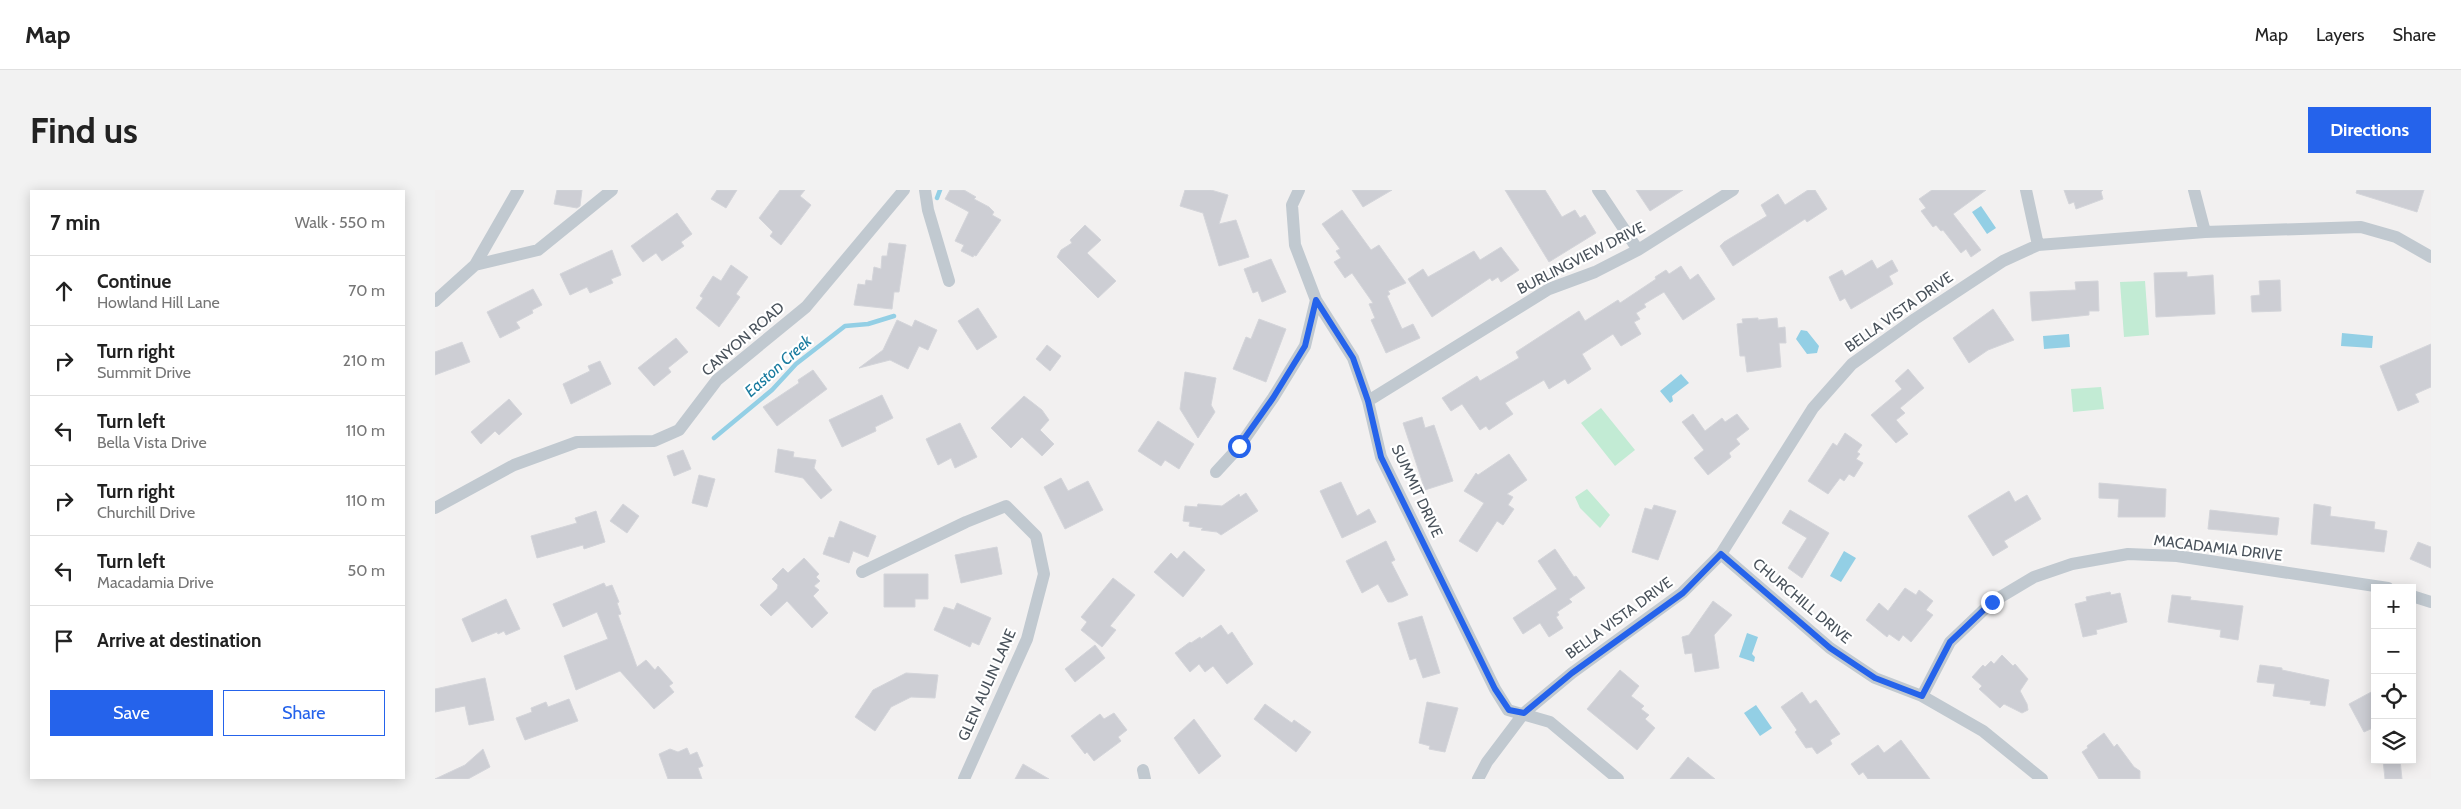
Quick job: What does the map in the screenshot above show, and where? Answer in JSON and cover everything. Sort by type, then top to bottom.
[{"type":"street","points":[[435,301],[475,265],[518,190]]},
{"type":"street","points":[[475,265],[538,250],[612,190]]},
{"type":"street","name":"CANYON ROAD","points":[[435,508],[514,464],[577,442],[654,441],[679,430],[717,380],[805,307],[904,190]]},
{"type":"street","points":[[925,190],[928,210],[949,281]]},
{"type":"street","name":"SUMMIT DRIVE","points":[[1299,190],[1292,204],[1295,245],[1316,300],[1353,358],[1368,401],[1381,457],[1495,689],[1509,710],[1550,722],[1618,779]]},
{"type":"street","points":[[1598,190],[1638,250]]},
{"type":"street","name":"BURLINGVIEW DRIVE","points":[[1368,401],[1549,289],[1595,272],[1638,250],[1733,190]]},
{"type":"street","points":[[2026,190],[2038,245]]},
{"type":"street","points":[[2194,190],[2205,232]]},
{"type":"street","name":"BELLA VISTA DRIVE","points":[[1524,713],[1572,673],[1683,593],[1721,554],[1813,408],[1852,364],[1915,319],[2003,261],[2038,245],[2205,232],[2361,227],[2396,237],[2431,257]]},
{"type":"street","points":[[1216,472],[1239,446],[1273,398],[1305,346],[1316,300]]},
{"type":"street","name":"GLEN AULIN LANE","points":[[862,572],[966,522],[1006,506],[1036,536],[1044,574],[1027,639],[964,779]]},
{"type":"street","name":"CHURCHILL DRIVE","points":[[1721,554],[1830,648],[1875,678],[1922,696],[1983,731],[2042,779]]},
{"type":"street","name":"MACADAMIA DRIVE","points":[[1922,696],[1950,642],[1992,602],[2034,576],[2072,564],[2128,554],[2177,556],[2371,585]]},
{"type":"street","points":[[2416,597],[2431,602]]},
{"type":"street","points":[[1477,779],[1487,762],[1524,713]]},
{"type":"green space","points":[[2145,281],[2149,335],[2124,337],[2120,282]]},
{"type":"green space","points":[[2101,387],[2104,409],[2073,412],[2071,389]]},
{"type":"green space","points":[[1601,408],[1635,450],[1615,466],[1581,423]]},
{"type":"green space","points":[[1587,489],[1610,515],[1600,528],[1580,508],[1575,497]]},
{"type":"water","points":[[1981,206],[1996,228],[1987,234],[1972,212]]},
{"type":"water","points":[[1801,330],[1807,331],[1819,346],[1817,353],[1807,354],[1796,339]]},
{"type":"water","points":[[2342,333],[2373,336],[2372,348],[2341,346]]},
{"type":"water","points":[[2069,334],[2070,347],[2044,349],[2043,336]]},
{"type":"water","points":[[1681,374],[1689,383],[1672,396],[1673,401],[1670,403],[1660,391]]},
{"type":"water","points":[[1844,551],[1856,558],[1841,582],[1830,576]]},
{"type":"water","points":[[1747,633],[1758,637],[1752,654],[1755,657],[1754,662],[1739,657]]},
{"type":"water","points":[[1756,705],[1772,728],[1760,736],[1744,713]]},
{"type":"building","points":[[557,190],[582,190],[580,206],[577,208],[554,204]]},
{"type":"building","points":[[717,190],[737,190],[726,208],[711,199]]},
{"type":"building","points":[[780,190],[805,190],[800,196],[811,205],[781,245],[770,236],[773,232],[759,218]]},
{"type":"building","points":[[950,190],[964,190],[976,197],[974,199],[989,207],[994,212],[992,215],[1001,220],[976,256],[974,255],[973,257],[961,251],[964,245],[955,241],[969,212],[945,199]]},
{"type":"building","points":[[1185,190],[1211,190],[1228,195],[1219,224],[1236,220],[1249,257],[1219,266],[1203,213],[1180,206]]},
{"type":"building","points":[[1352,190],[1392,190],[1363,207]]},
{"type":"building","points":[[1505,190],[1545,190],[1562,217],[1575,210],[1580,218],[1585,215],[1596,233],[1549,262]]},
{"type":"building","points":[[1636,190],[1683,190],[1650,211]]},
{"type":"building","points":[[1808,190],[1815,190],[1827,209],[1807,222],[1805,219],[1733,266],[1720,246],[1767,216],[1761,205],[1778,194],[1785,205]]},
{"type":"building","points":[[1932,190],[1986,190],[1953,214],[1981,250],[1971,257],[1966,249],[1961,253],[1943,230],[1941,231],[1936,225],[1933,227],[1921,211],[1926,208],[1919,199]]},
{"type":"building","points":[[2064,190],[2103,190],[2101,192],[2103,199],[2076,209],[2074,202],[2069,204]]},
{"type":"building","points":[[2357,190],[2424,190],[2417,212],[2356,193]]},
{"type":"building","points":[[1342,210],[1371,250],[1379,245],[1406,283],[1388,291],[1390,294],[1387,296],[1402,329],[1413,324],[1420,338],[1386,353],[1371,320],[1375,318],[1369,304],[1373,303],[1352,273],[1345,278],[1334,262],[1341,258],[1336,251],[1340,249],[1322,224]]},
{"type":"building","points":[[677,213],[692,234],[681,242],[684,246],[662,261],[656,253],[643,262],[631,246]]},
{"type":"building","points":[[1085,225],[1101,240],[1087,253],[1116,281],[1098,298],[1057,257],[1061,250],[1072,243],[1070,240]]},
{"type":"building","points":[[889,243],[906,245],[899,292],[894,292],[892,309],[854,305],[858,284],[865,285],[866,280],[872,281],[874,267],[881,269],[882,256],[887,256]]},
{"type":"building","points":[[1501,247],[1519,270],[1501,282],[1498,277],[1492,281],[1490,278],[1432,317],[1408,279],[1423,269],[1428,277],[1474,251],[1480,260]]},
{"type":"building","points":[[612,250],[621,275],[611,279],[613,283],[590,293],[587,287],[570,295],[560,274]]},
{"type":"building","points":[[1271,259],[1286,292],[1262,302],[1258,291],[1253,293],[1244,269]]},
{"type":"building","points":[[1872,260],[1877,269],[1892,260],[1898,271],[1889,276],[1893,284],[1851,309],[1845,298],[1840,301],[1829,277],[1842,270],[1845,276]]},
{"type":"building","points":[[731,265],[748,277],[736,294],[740,297],[719,327],[696,308],[703,298],[700,296],[713,276],[721,281]]},
{"type":"building","points":[[1681,266],[1690,280],[1698,274],[1715,299],[1683,320],[1664,292],[1644,304],[1646,307],[1636,313],[1640,319],[1634,322],[1641,334],[1621,346],[1613,334],[1582,354],[1591,369],[1568,384],[1565,379],[1549,389],[1544,380],[1505,403],[1513,414],[1489,430],[1486,426],[1480,430],[1462,404],[1451,411],[1442,398],[1477,376],[1480,381],[1519,358],[1516,352],[1579,311],[1585,321],[1618,300],[1620,303],[1666,270],[1669,274]]},
{"type":"building","points":[[2187,272],[2187,277],[2213,275],[2215,314],[2156,317],[2154,273]]},
{"type":"building","points":[[2280,280],[2281,311],[2252,312],[2251,296],[2260,295],[2259,281]]},
{"type":"building","points":[[2098,281],[2099,311],[2089,311],[2089,315],[2032,321],[2030,292],[2076,290],[2075,282]]},
{"type":"building","points":[[533,289],[542,305],[532,310],[533,313],[516,322],[520,328],[500,338],[487,312]]},
{"type":"building","points":[[978,308],[997,337],[977,350],[958,321]]},
{"type":"building","points":[[1993,309],[2014,340],[1988,350],[1969,363],[1953,338]]},
{"type":"building","points":[[1758,318],[1758,320],[1777,318],[1778,328],[1785,327],[1786,343],[1779,343],[1781,367],[1747,372],[1745,356],[1740,356],[1737,324],[1743,323],[1742,319]]},
{"type":"building","points":[[1259,319],[1286,329],[1266,382],[1233,369],[1246,337],[1251,339]]},
{"type":"building","points":[[897,320],[912,327],[915,320],[937,330],[928,350],[919,346],[908,369],[890,360],[859,368],[883,350]]},
{"type":"building","points":[[676,338],[688,352],[668,368],[671,372],[654,386],[638,368]]},
{"type":"building","points":[[462,342],[470,362],[435,375],[435,352]]},
{"type":"building","points":[[2431,344],[2431,387],[2415,394],[2419,402],[2398,411],[2380,366]]},
{"type":"building","points":[[1047,345],[1061,356],[1050,371],[1036,359]]},
{"type":"building","points":[[600,361],[611,384],[571,404],[563,384],[590,371],[588,366]]},
{"type":"building","points":[[1908,369],[1924,388],[1900,408],[1905,413],[1896,420],[1908,434],[1896,443],[1871,415],[1902,389],[1895,381]]},
{"type":"building","points":[[813,370],[827,389],[777,426],[763,407],[799,383],[798,380]]},
{"type":"building","points":[[1185,372],[1216,378],[1211,405],[1215,412],[1198,438],[1180,409]]},
{"type":"building","points":[[882,395],[893,418],[875,427],[876,431],[842,447],[829,420]]},
{"type":"building","points":[[1024,396],[1042,410],[1049,420],[1040,430],[1054,444],[1042,456],[1022,437],[1011,448],[991,428]]},
{"type":"building","points":[[509,399],[522,414],[499,435],[495,431],[481,444],[471,432]]},
{"type":"building","points":[[1693,414],[1705,431],[1722,418],[1725,422],[1737,414],[1749,429],[1736,439],[1740,444],[1729,453],[1731,457],[1708,475],[1694,458],[1704,450],[1682,422]]},
{"type":"building","points":[[1422,417],[1425,428],[1434,425],[1453,481],[1425,490],[1403,423]]},
{"type":"building","points":[[1158,421],[1194,444],[1179,469],[1165,460],[1161,466],[1138,451]]},
{"type":"building","points":[[960,423],[977,457],[955,468],[951,458],[938,465],[926,439]]},
{"type":"building","points":[[1845,433],[1862,445],[1857,452],[1860,454],[1856,459],[1863,463],[1854,477],[1849,474],[1844,481],[1840,478],[1828,494],[1808,481],[1833,443],[1837,446]]},
{"type":"building","points":[[778,449],[794,452],[793,457],[816,460],[814,468],[832,490],[821,499],[803,478],[775,472]]},
{"type":"building","points":[[683,450],[691,469],[674,476],[667,456]]},
{"type":"building","points":[[1509,454],[1527,480],[1507,494],[1513,497],[1508,505],[1514,509],[1503,525],[1497,521],[1477,552],[1459,541],[1484,503],[1464,491],[1476,473],[1478,475]]},
{"type":"building","points":[[699,475],[715,479],[707,507],[692,503]]},
{"type":"building","points":[[1061,478],[1068,491],[1088,481],[1103,510],[1065,529],[1044,487]]},
{"type":"building","points":[[1341,482],[1357,516],[1369,509],[1376,522],[1342,538],[1320,491]]},
{"type":"building","points":[[2099,483],[2166,489],[2165,517],[2118,517],[2119,499],[2099,498]]},
{"type":"building","points":[[2009,491],[2015,502],[2027,495],[2041,519],[2004,541],[2008,547],[1993,556],[1968,516]]},
{"type":"building","points":[[1246,493],[1258,511],[1221,535],[1217,532],[1201,530],[1203,528],[1189,526],[1190,522],[1183,521],[1185,506],[1197,507],[1198,504],[1222,506],[1239,494],[1240,497]]},
{"type":"building","points":[[623,504],[639,516],[627,533],[610,521]]},
{"type":"building","points":[[2314,504],[2331,507],[2330,516],[2375,522],[2374,529],[2387,531],[2384,552],[2311,544]]},
{"type":"building","points":[[1654,505],[1676,511],[1658,560],[1632,552],[1645,508],[1652,510]]},
{"type":"building","points":[[1790,510],[1829,533],[1802,578],[1788,568],[1807,538],[1782,523]]},
{"type":"building","points":[[2210,510],[2279,518],[2277,535],[2208,529]]},
{"type":"building","points":[[596,511],[605,542],[584,549],[583,545],[537,558],[531,536],[577,523],[575,518]]},
{"type":"building","points":[[840,521],[876,536],[868,557],[853,551],[849,563],[823,554],[829,537],[834,538]]},
{"type":"building","points":[[1386,541],[1395,560],[1391,562],[1408,595],[1392,602],[1388,602],[1378,584],[1362,593],[1346,561]]},
{"type":"building","points":[[2418,542],[2431,547],[2431,568],[2410,559]]},
{"type":"building","points":[[997,547],[1002,574],[961,583],[955,555]]},
{"type":"building","points":[[1555,549],[1574,577],[1576,576],[1585,588],[1569,599],[1572,602],[1557,612],[1559,615],[1556,617],[1563,628],[1549,637],[1540,623],[1523,634],[1513,618],[1557,589],[1538,561]]},
{"type":"building","points":[[1184,551],[1205,570],[1183,597],[1154,572],[1171,553],[1177,559]]},
{"type":"building","points":[[804,558],[819,574],[816,577],[820,581],[814,586],[819,590],[813,596],[828,613],[812,628],[787,601],[771,616],[760,605],[777,589],[778,585],[772,579],[783,568],[788,573]]},
{"type":"building","points":[[884,574],[928,574],[928,599],[915,599],[915,607],[884,607]]},
{"type":"building","points":[[1113,578],[1135,595],[1110,626],[1116,630],[1102,647],[1081,630],[1087,622],[1081,617]]},
{"type":"building","points":[[604,583],[606,587],[612,585],[619,602],[617,603],[621,614],[618,615],[637,667],[646,660],[655,670],[658,666],[673,683],[669,686],[674,692],[654,709],[620,671],[576,690],[564,656],[608,639],[597,612],[563,627],[553,604]]},
{"type":"building","points":[[1905,588],[1916,595],[1919,590],[1933,601],[1926,610],[1933,615],[1911,642],[1903,635],[1899,641],[1889,634],[1887,637],[1866,620],[1879,603],[1888,611]]},
{"type":"building","points":[[2110,592],[2111,595],[2120,593],[2127,622],[2096,630],[2097,634],[2083,637],[2075,604],[2087,601],[2086,597]]},
{"type":"building","points":[[2172,595],[2191,597],[2190,600],[2243,606],[2238,640],[2220,637],[2221,630],[2168,622]]},
{"type":"building","points":[[506,599],[520,629],[506,635],[504,631],[498,634],[497,632],[472,642],[462,619]]},
{"type":"building","points":[[1713,601],[1732,615],[1714,635],[1719,668],[1695,672],[1692,653],[1685,654],[1682,637],[1689,635]]},
{"type":"building","points":[[957,603],[991,618],[979,645],[972,642],[970,647],[934,630],[944,607],[954,610]]},
{"type":"building","points":[[1422,616],[1440,673],[1423,678],[1416,658],[1410,660],[1398,623]]},
{"type":"building","points":[[1221,625],[1228,635],[1232,632],[1253,664],[1227,684],[1213,666],[1205,672],[1199,664],[1190,672],[1175,653],[1190,642],[1200,637],[1201,639]]},
{"type":"building","points":[[1095,645],[1105,658],[1075,682],[1065,669]]},
{"type":"building","points":[[2002,655],[2013,666],[2015,664],[2028,679],[2020,691],[2028,710],[2022,713],[2004,704],[2000,708],[1979,689],[1982,686],[1972,677],[1983,665],[1985,667],[1991,661],[1994,664]]},
{"type":"building","points":[[2260,665],[2282,668],[2282,670],[2329,680],[2325,706],[2310,704],[2311,701],[2273,696],[2275,684],[2257,682]]},
{"type":"building","points":[[1620,670],[1639,686],[1631,696],[1644,706],[1641,709],[1649,715],[1645,719],[1655,728],[1637,750],[1587,709]]},
{"type":"building","points":[[906,673],[938,675],[935,698],[911,697],[891,707],[875,731],[855,717],[873,690]]},
{"type":"building","points":[[485,678],[494,720],[469,725],[465,706],[435,712],[435,689]]},
{"type":"building","points":[[1802,692],[1810,704],[1816,700],[1840,734],[1830,740],[1832,744],[1817,754],[1812,747],[1806,748],[1795,732],[1797,730],[1781,707]]},
{"type":"building","points":[[2371,692],[2371,729],[2364,732],[2349,704]]},
{"type":"building","points":[[569,699],[578,721],[525,740],[516,718],[532,712],[531,708],[546,702],[548,707]]},
{"type":"building","points":[[1427,702],[1458,708],[1445,752],[1429,749],[1430,746],[1419,743]]},
{"type":"building","points":[[1265,704],[1292,723],[1294,720],[1311,732],[1296,752],[1254,719]]},
{"type":"building","points":[[1114,713],[1127,730],[1118,737],[1121,741],[1094,761],[1087,752],[1085,754],[1071,736],[1100,714],[1104,719]]},
{"type":"building","points":[[1194,719],[1221,756],[1199,774],[1174,738]]},
{"type":"building","points":[[2104,733],[2114,747],[2117,744],[2134,767],[2140,771],[2140,779],[2099,779],[2082,752]]},
{"type":"building","points":[[1901,740],[1930,779],[1868,779],[1863,772],[1859,775],[1851,764],[1878,745],[1884,753]]},
{"type":"building","points":[[687,748],[690,755],[697,752],[703,766],[698,768],[702,779],[668,779],[659,754],[670,749],[678,752]]},
{"type":"building","points":[[483,749],[490,767],[468,779],[435,779],[465,765]]},
{"type":"building","points":[[1688,757],[1715,779],[1670,779]]},
{"type":"building","points":[[1023,764],[1049,779],[1015,779]]},
{"type":"building","points":[[2383,764],[2400,764],[2402,779],[2385,779]]},
{"type":"waterway","name":"Easton Creek","points":[[937,198],[940,190]]},
{"type":"waterway","name":"Easton Creek","points":[[714,438],[772,390],[796,364],[845,326],[868,324],[894,316]]},
{"type":"route","points":[[1239,446],[1273,398],[1305,346],[1316,300],[1353,358],[1368,401],[1381,457],[1495,689],[1509,710],[1524,713],[1572,673],[1683,593],[1721,554],[1830,648],[1875,678],[1922,696],[1928,681],[1950,642],[1992,602]]}]
